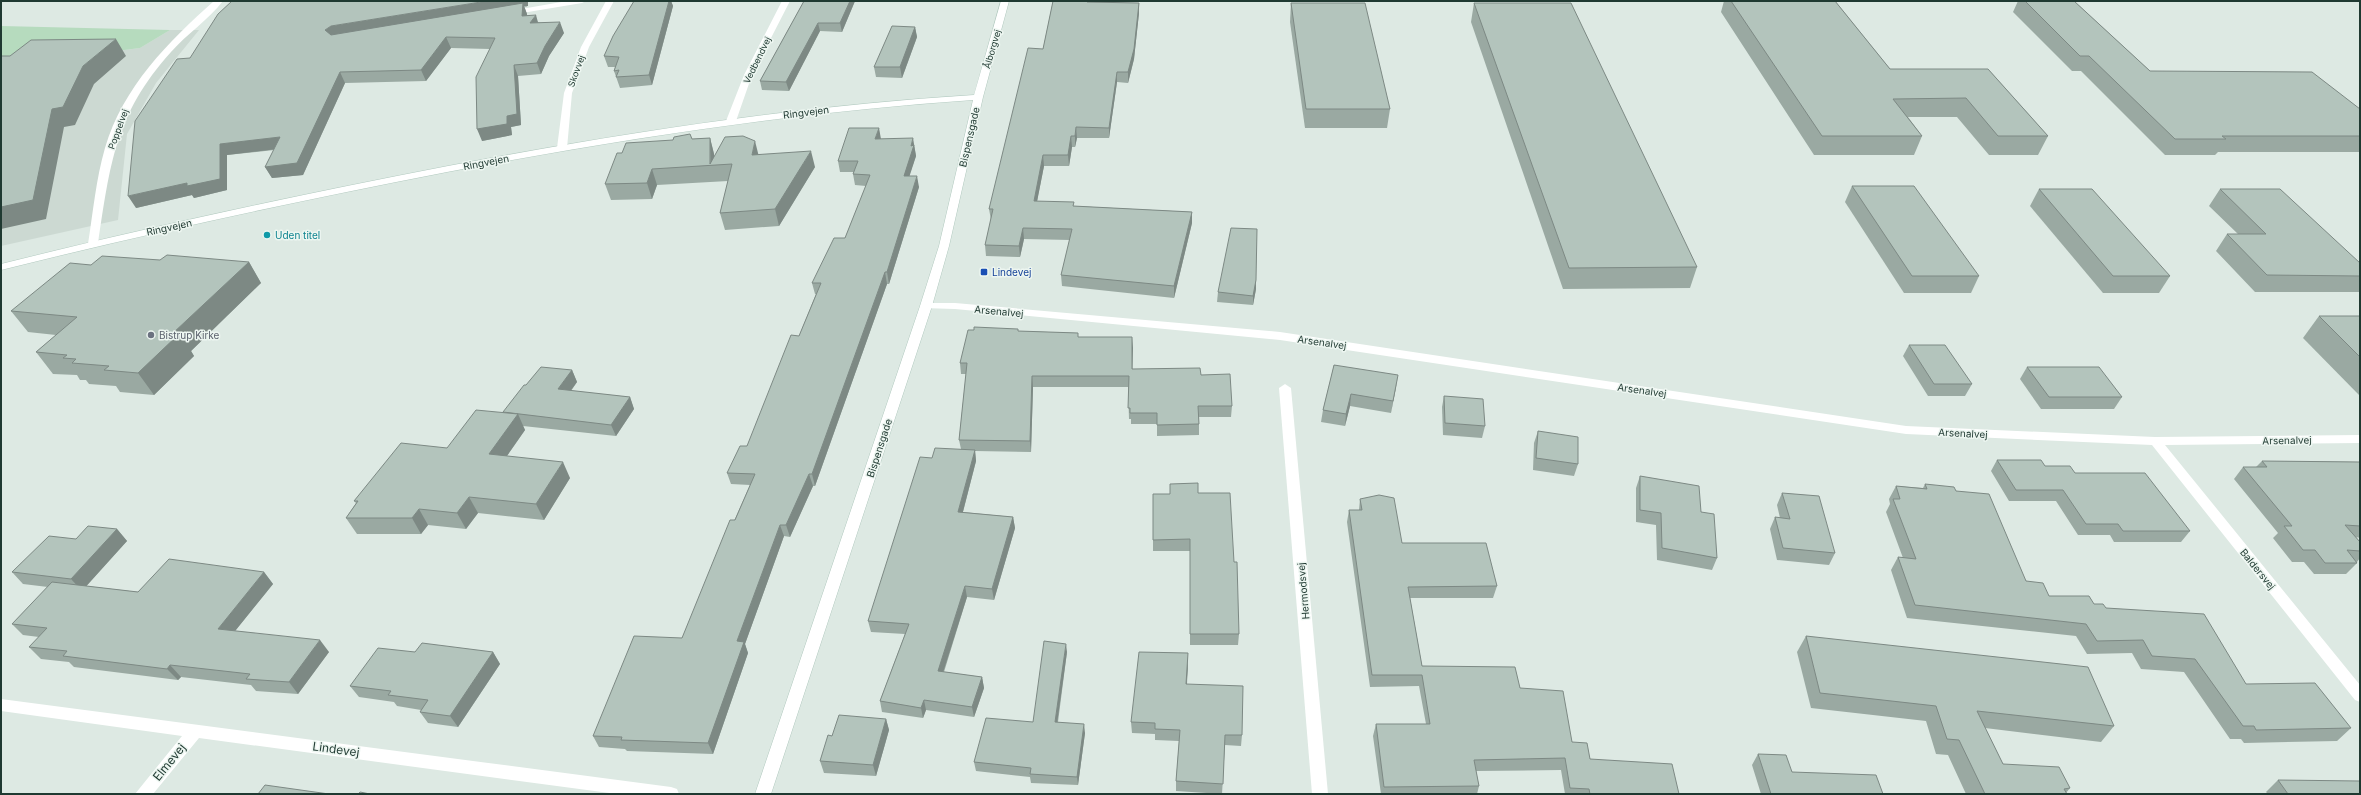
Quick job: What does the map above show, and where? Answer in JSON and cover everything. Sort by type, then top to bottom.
[{"type":"street","name":"Poppelvej","points":[[93,244],[110,148],[126,108],[151,69],[175,40],[219,1]]},
{"type":"street","points":[[497,15],[582,1]]},
{"type":"street","name":"Skovvej","points":[[562,148],[568,93],[585,47],[610,1]]},
{"type":"street","name":"Vedbendvej","points":[[731,121],[748,75],[786,1]]},
{"type":"street","name":"Ålborgvej","points":[[978,97],[1005,1]]},
{"type":"street","name":"Ringvejen","points":[[1,267],[93,244],[350,188],[562,148],[731,121],[889,102],[978,97]]},
{"type":"street","name":"Bispensgade","points":[[764,794],[926,306],[944,246],[978,97]]},
{"type":"street","name":"Arsenalvej","points":[[926,306],[955,306],[1280,336],[1906,430],[2155,441],[2360,439]]},
{"type":"street","name":"Hermodsvej","points":[[1285,388],[1320,794]]},
{"type":"street","name":"Baldersvej","points":[[2155,441],[2360,696]]},
{"type":"street","name":"Lindevej","points":[[1,705],[671,794]]},
{"type":"street","name":"Elmevej","points":[[143,794],[196,730]]},
{"type":"shaded area","points":[[170,30],[199,30],[156,83],[127,134],[118,220],[1,246],[1,56],[85,55],[140,48]]},
{"type":"green space","points":[[1,26],[170,30],[140,48],[85,55],[1,56]]},
{"type":"building","points":[[232,1],[487,1],[331,26],[325,30],[331,35],[523,3],[522,16],[536,15],[530,23],[560,22],[545,46],[537,63],[514,65],[517,114],[507,116],[507,124],[477,129],[476,77],[495,38],[446,37],[421,70],[340,72],[297,163],[265,167],[280,137],[220,144],[220,179],[187,186],[187,183],[128,196],[135,121],[177,59],[190,58],[218,14]]},
{"type":"building","points":[[634,1],[669,1],[649,75],[616,77],[619,70],[614,71],[619,57],[604,56],[613,36]]},
{"type":"building","points":[[804,1],[850,1],[840,23],[818,23],[786,82],[760,81]]},
{"type":"building","points":[[1053,1],[1139,3],[1134,49],[1128,72],[1117,72],[1109,128],[1076,127],[1075,136],[1071,136],[1068,155],[1043,155],[1034,201],[1074,202],[1073,206],[1192,212],[1174,286],[1061,275],[1072,229],[1023,228],[1019,246],[985,245],[993,209],[989,209],[1028,48],[1043,49]]},
{"type":"building","points":[[1731,1],[1835,1],[1890,69],[1988,69],[2048,136],[1998,136],[1966,98],[1893,99],[1922,136],[1822,136]]},
{"type":"building","points":[[2025,1],[2074,1],[2150,71],[2312,72],[2360,109],[2360,136],[2222,136],[2226,139],[2175,139],[2089,56],[2080,56]]},
{"type":"building","points":[[1291,3],[1365,3],[1390,109],[1306,109]]},
{"type":"building","points":[[1474,3],[1571,3],[1697,267],[1569,268]]},
{"type":"building","points":[[892,26],[915,27],[900,67],[874,67]]},
{"type":"building","points":[[116,39],[83,66],[63,107],[52,109],[33,200],[1,207],[1,56],[10,56],[31,40]]},
{"type":"building","points":[[849,128],[879,128],[875,139],[913,138],[911,146],[914,145],[904,176],[917,176],[887,272],[885,272],[812,474],[809,474],[786,525],[780,525],[737,641],[744,642],[708,743],[621,740],[622,737],[593,736],[634,636],[682,638],[730,520],[735,520],[755,474],[727,473],[740,446],[747,446],[791,335],[799,336],[821,283],[812,283],[834,238],[845,238],[870,175],[853,174],[858,161],[838,161]]},
{"type":"building","points":[[690,134],[692,139],[710,138],[710,164],[725,137],[743,136],[755,141],[752,155],[811,151],[775,209],[720,213],[732,164],[652,169],[647,183],[605,184],[617,153],[622,153],[626,143],[673,140],[674,137]]},
{"type":"building","points":[[1852,186],[1914,186],[1979,276],[1912,276]]},
{"type":"building","points":[[2039,189],[2092,189],[2170,276],[2113,276]]},
{"type":"building","points":[[2220,189],[2280,189],[2360,263],[2360,276],[2267,275],[2227,234],[2266,234]]},
{"type":"building","points":[[1231,228],[1257,229],[1256,280],[1253,296],[1218,292]]},
{"type":"building","points":[[167,255],[249,262],[172,334],[179,334],[138,373],[104,370],[109,366],[72,363],[76,359],[63,358],[67,355],[36,352],[77,317],[11,311],[70,263],[91,265],[102,256],[160,260]]},
{"type":"building","points":[[2319,316],[2360,316],[2360,357]]},
{"type":"building","points":[[974,327],[1018,329],[1018,331],[1078,333],[1078,337],[1132,337],[1132,369],[1200,368],[1201,375],[1230,374],[1232,406],[1198,406],[1199,424],[1157,425],[1157,413],[1130,413],[1130,408],[1128,408],[1129,376],[1032,376],[1030,441],[959,440],[967,363],[960,363],[968,330],[974,330]]},
{"type":"building","points":[[1909,345],[1945,345],[1972,384],[1934,384]]},
{"type":"building","points":[[1334,365],[1398,375],[1393,401],[1351,394],[1346,414],[1323,410]]},
{"type":"building","points":[[541,367],[572,370],[558,389],[630,397],[611,425],[503,412],[524,385],[526,385]]},
{"type":"building","points":[[2027,367],[2099,367],[2122,397],[2049,397]]},
{"type":"building","points":[[1444,396],[1483,399],[1485,426],[1445,423]]},
{"type":"building","points":[[476,410],[518,414],[489,454],[563,462],[536,504],[469,497],[457,513],[419,509],[412,518],[346,518],[358,501],[354,501],[401,443],[447,448]]},
{"type":"building","points":[[1538,431],[1578,437],[1578,464],[1536,458]]},
{"type":"building","points":[[935,448],[975,450],[958,512],[1013,517],[992,589],[965,586],[938,671],[982,677],[972,707],[924,700],[921,708],[880,701],[909,624],[868,621],[920,457],[932,458]]},
{"type":"building","points":[[1997,460],[2041,460],[2045,466],[2070,466],[2075,473],[2145,473],[2190,531],[2123,531],[2118,524],[2086,524],[2063,490],[2016,490]]},
{"type":"building","points":[[2262,461],[2360,462],[2360,526],[2345,525],[2360,542],[2360,551],[2347,550],[2357,563],[2325,563],[2315,550],[2303,550],[2284,526],[2292,526],[2243,467],[2267,467]]},
{"type":"building","points":[[1640,476],[1699,486],[1701,512],[1714,514],[1717,558],[1662,548],[1661,513],[1640,510]]},
{"type":"building","points":[[1198,483],[1198,493],[1230,493],[1234,562],[1237,562],[1239,634],[1190,634],[1190,539],[1153,540],[1153,494],[1170,494],[1170,484]]},
{"type":"building","points":[[1925,484],[1954,487],[1956,491],[1989,494],[2026,581],[2043,583],[2049,596],[2089,596],[2094,604],[2103,604],[2106,608],[2204,614],[2246,684],[2315,683],[2351,728],[2256,730],[2254,726],[2243,726],[2195,659],[2152,656],[2143,640],[2097,641],[2086,624],[1915,605],[1898,557],[1916,559],[1893,499],[1900,499],[1896,486],[1927,489]]},
{"type":"building","points":[[1782,493],[1819,496],[1835,553],[1783,548],[1775,517],[1790,519]]},
{"type":"building","points":[[1379,495],[1394,498],[1402,543],[1486,543],[1497,586],[1408,587],[1422,666],[1515,667],[1520,688],[1563,691],[1572,742],[1587,743],[1590,759],[1672,764],[1679,794],[1590,794],[1589,789],[1570,788],[1565,758],[1474,760],[1479,786],[1384,787],[1376,724],[1430,724],[1422,675],[1372,675],[1349,510],[1362,510],[1360,499]]},
{"type":"building","points":[[88,526],[117,529],[71,579],[12,572],[49,536],[76,539]]},
{"type":"building","points":[[169,559],[264,572],[218,629],[320,640],[289,682],[246,679],[250,674],[170,665],[167,669],[63,656],[67,651],[29,647],[47,628],[12,624],[52,582],[138,592]]},
{"type":"building","points":[[1806,636],[2088,667],[2114,726],[1977,711],[2003,764],[2059,767],[2070,788],[2064,789],[2067,794],[1985,794],[1959,740],[1947,739],[1936,706],[1820,693]]},
{"type":"building","points":[[1044,641],[1066,644],[1055,722],[1084,724],[1077,777],[1030,774],[1031,768],[974,762],[986,718],[1033,722]]},
{"type":"building","points":[[422,643],[493,652],[450,716],[420,712],[428,700],[388,695],[391,691],[350,686],[378,648],[415,652]]},
{"type":"building","points":[[1139,652],[1188,653],[1186,684],[1243,686],[1242,735],[1225,735],[1223,784],[1176,781],[1180,730],[1155,729],[1155,723],[1131,722]]},
{"type":"building","points":[[839,715],[886,719],[873,765],[820,761],[828,735],[832,736]]},
{"type":"building","points":[[1758,754],[1786,755],[1792,772],[1876,775],[1883,794],[1771,794]]},
{"type":"building","points":[[2278,780],[2360,781],[2360,794],[2288,794]]},
{"type":"building","points":[[265,785],[329,794],[258,794]]},
{"type":"building","points":[[360,792],[370,794],[358,794]]},
{"type":"place","name":"Uden titel","points":[[267,235]]},
{"type":"place","name":"Lindevej","points":[[984,272]]},
{"type":"place","name":"Bistrup Kirke","points":[[151,335]]}]
